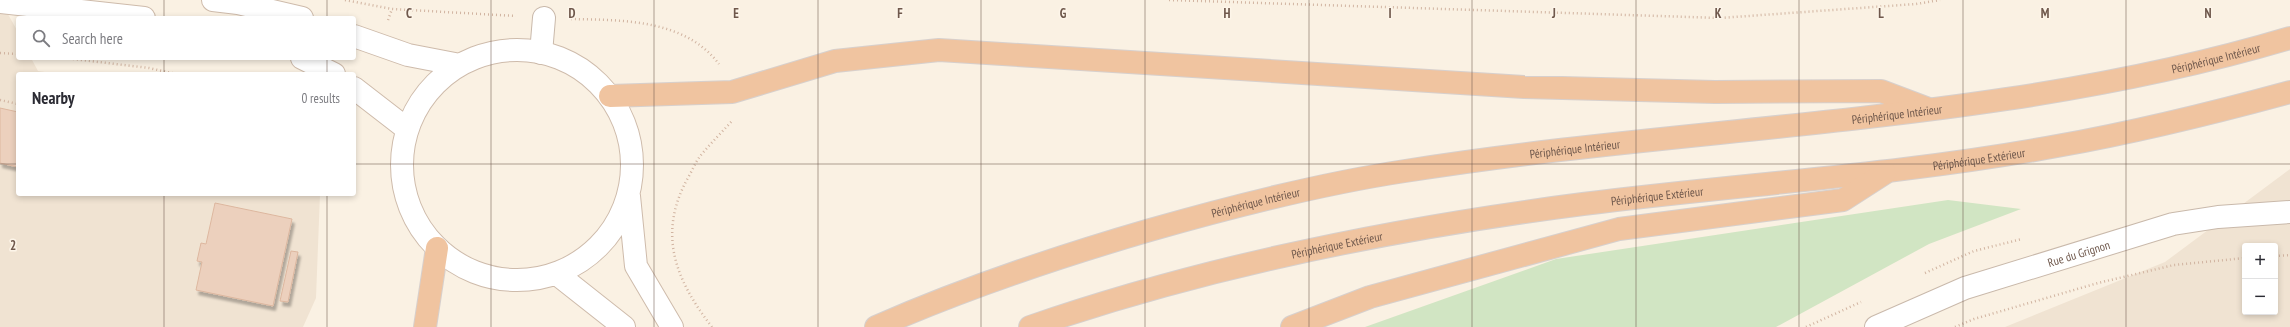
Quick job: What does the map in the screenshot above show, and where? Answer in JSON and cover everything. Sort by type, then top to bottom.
[{"type":"highway","name":"Périphérique Intérieur","points":[[876,327],[992,281],[1107,243],[1235,206],[1338,182],[1404,171],[1528,154],[1997,102],[2117,81],[2208,61],[2290,38]]},
{"type":"highway","points":[[610,96],[732,92],[835,61],[939,50],[1524,87],[1714,92],[1881,91],[1929,109]]},
{"type":"highway","name":"Périphérique Extérieur","points":[[1030,327],[1166,284],[1289,254],[1441,225],[1583,204],[1890,170],[2062,145],[2238,106],[2290,92]]},
{"type":"highway","points":[[1292,327],[1370,297],[1619,229],[1843,200],[1890,170]]},
{"type":"highway","points":[[425,327],[437,248]]},
{"type":"main road","points":[[213,0],[238,3],[293,16]]},
{"type":"main road","points":[[0,2],[126,16]]},
{"type":"main road","points":[[541,53],[544,18]]},
{"type":"main road","points":[[356,37],[408,55],[460,65]]},
{"type":"main road","points":[[629,194],[614,228],[589,256],[557,274],[525,280],[493,278],[463,266],[437,248],[417,222],[405,192],[402,160],[408,129],[420,103],[437,82],[460,65],[486,54],[514,50],[541,53],[567,62],[585,73],[610,96],[626,127],[632,161],[629,194],[636,266],[672,327]]},
{"type":"main road","points":[[306,60],[330,72]]},
{"type":"main road","points":[[356,90],[408,129]]},
{"type":"main road","name":"Rue du Grignon","points":[[1876,327],[1965,288],[2173,224],[2218,217],[2290,212]]},
{"type":"main road","points":[[557,274],[624,327]]},
{"type":"path","points":[[345,0],[392,9],[640,24],[673,29],[689,38],[716,60],[728,77],[735,107],[733,120],[700,156],[679,194],[671,227],[671,245],[679,267],[695,306],[712,327]]},
{"type":"path","points":[[1170,0],[1720,18],[1916,4],[1940,0]]},
{"type":"path","points":[[0,53],[16,54]]},
{"type":"path","points":[[82,60],[142,67],[166,72]]},
{"type":"path","points":[[0,100],[16,104]]},
{"type":"path","points":[[2278,256],[2290,255]]},
{"type":"path","points":[[1955,327],[1974,319],[2091,285],[2167,267],[2242,258]]},
{"type":"shaded area","points":[[0,0],[16,28],[16,60],[32,60],[38,71],[45,72],[16,72],[16,196],[320,196],[316,298],[303,327],[0,327]]},
{"type":"shaded area","points":[[2290,169],[2290,327],[2005,327],[2165,262]]},
{"type":"green space","points":[[1948,200],[2021,209],[1929,244],[1776,327],[1365,327],[1556,259]]},
{"type":"building","points":[[0,108],[16,112],[16,167],[0,163]]},
{"type":"building","points":[[215,203],[292,219],[273,306],[196,290],[202,262],[197,261],[201,243],[206,244]]},
{"type":"building","points":[[291,251],[298,252],[288,302],[280,301]]}]
